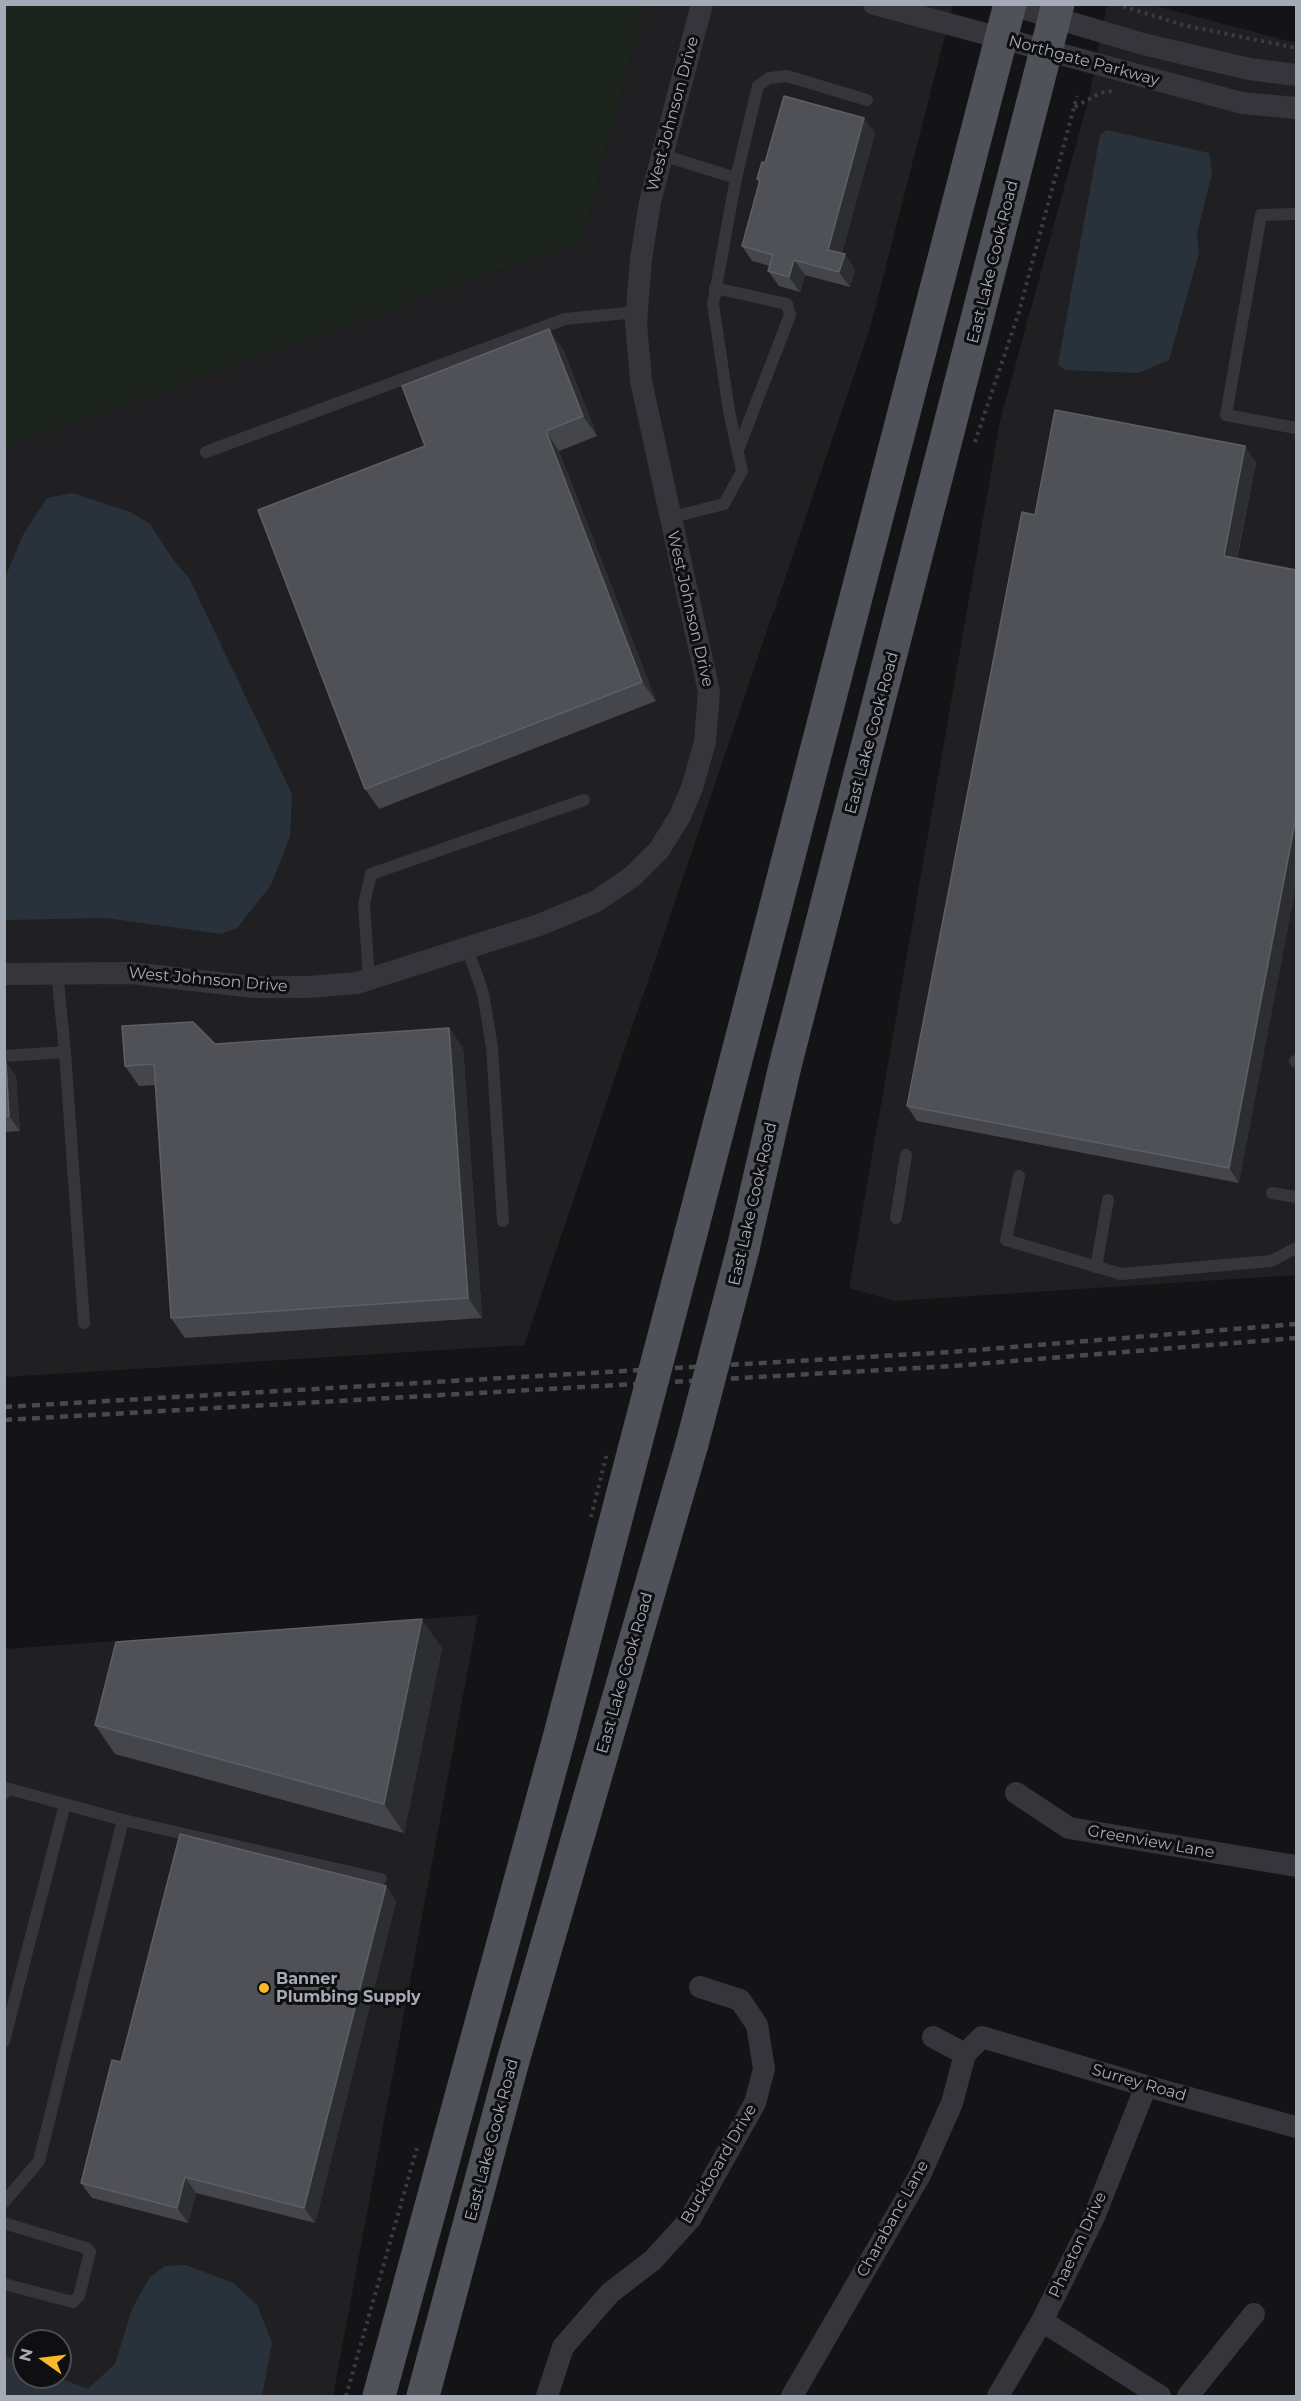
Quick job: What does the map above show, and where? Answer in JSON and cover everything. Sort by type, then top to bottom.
[{"type":"main road","points":[[379,2397],[559,1738],[1009,5]]},
{"type":"main road","name":"East Lake Cook Road","points":[[423,2397],[513,2061],[692,1444],[743,1249],[788,1054],[1057,11]]},
{"type":"street","name":"West Johnson Drive","points":[[4,974],[131,973],[253,987],[309,987],[357,983],[539,926],[595,902],[633,876],[659,850],[680,816],[692,788],[705,742],[709,692],[669,518],[641,381],[637,312],[641,259],[650,202],[702,4]]},
{"type":"street","name":"Northgate Parkway","points":[[874,4],[1242,103],[1296,108]]},
{"type":"street","name":"Northgate Parkway","points":[[1009,5],[1057,11],[1143,44],[1227,64],[1296,75]]},
{"type":"street","name":"Greenview Lane","points":[[1016,1793],[1069,1828],[1296,1866]]},
{"type":"street","name":"Buckboard Drive","points":[[549,2396],[563,2347],[610,2293],[653,2260],[690,2219],[755,2103],[764,2069],[758,2025],[740,2000],[700,1987]]},
{"type":"street","points":[[933,2037],[965,2054]]},
{"type":"street","name":"Surrey Road","points":[[965,2054],[982,2037],[1146,2086],[1296,2127]]},
{"type":"street","name":"Charabanc Lane","points":[[792,2397],[920,2175],[952,2103],[965,2054]]},
{"type":"street","name":"Phaeton Drive","points":[[998,2397],[1042,2320],[1094,2217],[1146,2086]]},
{"type":"street","points":[[1188,2397],[1254,2314]]},
{"type":"street","points":[[1042,2320],[1160,2397]]},
{"type":"lane","points":[[669,518],[724,504],[742,471],[729,411],[712,304],[736,178],[758,86],[769,78],[787,76],[867,100]]},
{"type":"lane","points":[[662,155],[736,178]]},
{"type":"lane","points":[[1296,214],[1261,215],[1226,415],[1296,428]]},
{"type":"lane","points":[[716,288],[787,304],[790,315],[738,451]]},
{"type":"lane","points":[[206,452],[565,319],[637,312]]},
{"type":"lane","points":[[369,979],[364,904],[371,874],[584,801]]},
{"type":"lane","points":[[467,948],[483,993],[492,1047],[503,1221]]},
{"type":"lane","points":[[57,972],[65,1052],[84,1323]]},
{"type":"lane","points":[[4,1056],[65,1052]]},
{"type":"lane","points":[[896,1218],[906,1155]]},
{"type":"lane","points":[[1019,1176],[1006,1240],[1121,1274],[1271,1261],[1296,1248]]},
{"type":"lane","points":[[1272,1193],[1296,1197]]},
{"type":"lane","points":[[1096,1267],[1108,1200]]},
{"type":"lane","points":[[4,1794],[6,1788],[123,1820],[381,1879]]},
{"type":"lane","points":[[4,2042],[65,1804]]},
{"type":"lane","points":[[4,2202],[39,2161],[123,1820]]},
{"type":"lane","points":[[4,2223],[86,2248],[90,2252],[79,2296],[73,2302],[4,2284]]},
{"type":"path","points":[[1116,4],[1183,25],[1296,48]]},
{"type":"shaded area","points":[[5,4],[645,5],[582,241],[5,448]]},
{"type":"shaded area","points":[[645,5],[953,5],[870,328],[524,1345],[5,1377],[4,448],[582,241]]},
{"type":"shaded area","points":[[1107,5],[1152,5],[1296,43],[1296,1275],[894,1301],[849,1288],[1000,421],[1089,97]]},
{"type":"shaded area","points":[[1107,130],[1209,153],[1212,173],[1197,233],[1199,253],[1169,360],[1138,373],[1065,370],[1058,364],[1100,135]]},
{"type":"shaded area","points":[[72,493],[130,512],[150,524],[172,558],[189,578],[292,794],[290,836],[271,885],[237,928],[221,934],[106,918],[5,920],[5,578],[23,535],[47,498]]},
{"type":"shaded area","points":[[478,1615],[333,2396],[5,2396],[5,1649]]},
{"type":"shaded area","points":[[186,2265],[233,2283],[257,2305],[272,2343],[262,2396],[5,2396],[5,2356],[12,2359],[12,2389],[72,2389],[72,2383],[88,2389],[115,2364],[132,2309],[150,2277],[165,2266]]},
{"type":"building","points":[[784,96],[864,118],[828,250],[845,254],[839,272],[794,260],[789,277],[768,271],[773,255],[742,246],[760,180],[757,179],[762,162],[765,163]]},
{"type":"building","points":[[549,329],[583,416],[546,431],[642,682],[365,789],[258,510],[425,446],[402,386]]},
{"type":"building","points":[[1055,410],[1245,446],[1224,556],[1296,570],[1296,817],[1229,1168],[907,1106],[1022,512],[1035,515]]},
{"type":"building","points":[[193,1022],[215,1044],[449,1028],[468,1298],[171,1318],[154,1064],[125,1066],[122,1026]]},
{"type":"building","points":[[4,1062],[6,1062],[9,1116],[4,1117]]},
{"type":"building","points":[[422,1619],[384,1804],[95,1725],[116,1642]]},
{"type":"building","name":"Banner Plumbing Supply","points":[[180,1834],[386,1886],[304,2208],[185,2177],[177,2208],[81,2183],[112,2060],[121,2062]]},
{"type":"railway","points":[[4,1407],[951,1352],[1296,1324]]},
{"type":"railway","points":[[4,1420],[952,1366],[1296,1338]]},
{"type":"place","name":"Banner Plumbing Supply","points":[[264,1988]]}]
